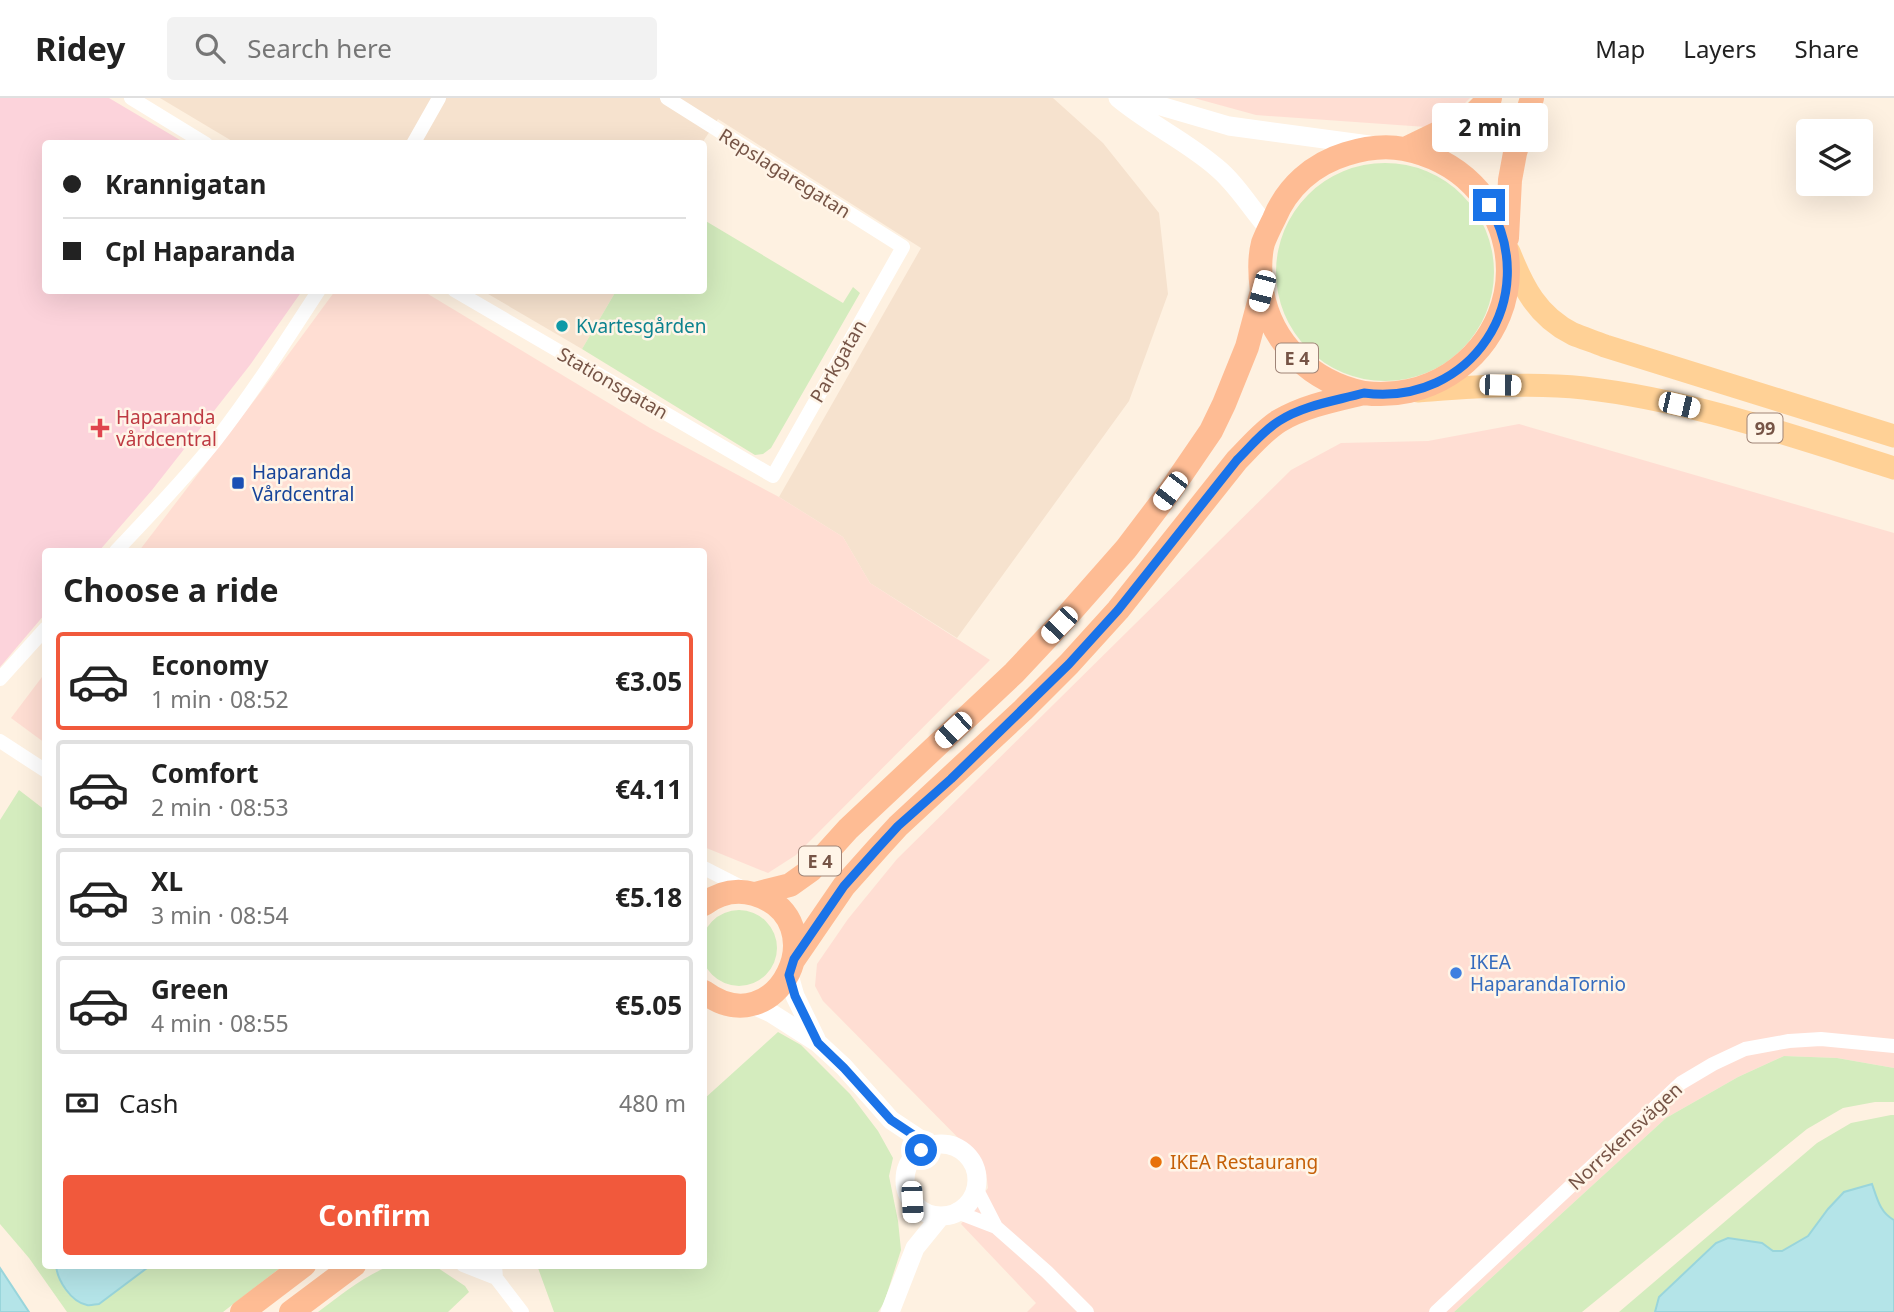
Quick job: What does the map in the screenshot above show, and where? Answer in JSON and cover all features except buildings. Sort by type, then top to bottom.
[{"type":"highway","name":"E 4","points":[[1393,148],[1471,117],[1490,98]]},
{"type":"highway","name":"E 4","points":[[1506,245],[1489,205],[1465,176],[1449,165],[1428,156],[1393,148],[1357,150],[1322,163],[1291,188],[1278,209],[1261,253],[1262,291],[1272,323],[1283,342],[1297,358],[1333,384],[1375,395],[1397,393],[1437,382],[1465,364],[1481,349],[1503,306],[1507,279],[1510,180],[1515,153],[1532,98]]},
{"type":"highway","name":"E 4","points":[[707,902],[731,892],[755,894],[785,887],[799,880],[848,829],[1014,673],[1059,625],[1126,549],[1211,431],[1247,347],[1262,291]]},
{"type":"highway","name":"E 4","points":[[751,1004],[772,994],[844,886],[898,826],[1069,664],[1118,610],[1255,441],[1277,422],[1297,412],[1364,393]]},
{"type":"highway","points":[[755,894],[772,903],[786,917],[794,935],[795,950],[791,967]]},
{"type":"highway","points":[[711,1001],[734,1005],[751,1004]]},
{"type":"highway","points":[[242,1312],[299,1269]]},
{"type":"highway","points":[[290,1312],[349,1269]]},
{"type":"main road","name":"99","points":[[1506,245],[1528,295],[1543,313],[1572,333],[1894,436]]},
{"type":"main road","name":"99","points":[[1397,393],[1500,385],[1582,388],[1635,396],[1727,416],[1894,468]]},
{"type":"street","points":[[131,98],[199,140]]},
{"type":"street","points":[[415,140],[439,98]]},
{"type":"street","name":"Repslagaregatan","points":[[667,98],[902,247]]},
{"type":"street","points":[[1118,98],[1214,165],[1269,229]]},
{"type":"street","points":[[1133,98],[1228,126],[1393,148]]},
{"type":"street","name":"Parkgatan","points":[[773,476],[902,247]]},
{"type":"street","points":[[120,548],[216,440],[261,379],[316,294]]},
{"type":"street","name":"Stationsgatan","points":[[461,294],[773,476]]},
{"type":"street","points":[[0,679],[42,632]]},
{"type":"street","points":[[0,741],[42,768]]},
{"type":"street","points":[[707,870],[755,894]]},
{"type":"street","points":[[791,967],[795,996],[818,1043]]},
{"type":"street","points":[[751,1004],[771,1013],[818,1043],[891,1120],[930,1146]]},
{"type":"street","name":"Norrskensvägen","points":[[1436,1312],[1681,1083],[1713,1064],[1745,1049],[1821,1039],[1894,1046]]},
{"type":"street","points":[[891,1120],[905,1151],[908,1166],[905,1184],[912,1202],[915,1248]]},
{"type":"street","points":[[908,1166],[921,1150],[930,1146],[940,1144],[959,1149],[966,1155],[975,1171],[976,1188],[996,1227],[1084,1308]]},
{"type":"street","points":[[890,1312],[915,1248],[949,1214],[964,1207],[976,1188]]},
{"type":"street","points":[[912,1202],[924,1212],[949,1214],[996,1227]]},
{"type":"street","points":[[496,1272],[522,1312]]},
{"type":"shaded area","name":"Haparanda vårdcentral","points":[[0,98],[109,98],[180,140],[42,140],[42,294],[300,294],[250,365],[152,490],[102,548],[42,548],[42,618],[0,667]]},
{"type":"shaded area","points":[[160,98],[1053,98],[1103,143],[1159,213],[1168,294],[1129,401],[957,638],[870,583],[843,537],[779,497],[921,248],[718,119],[704,140],[230,140]]},
{"type":"shaded area","points":[[1194,98],[1470,98],[1456,112],[1426,127],[1256,115]]},
{"type":"shaded area","points":[[333,294],[428,294],[650,428],[779,497],[843,537],[870,583],[990,660],[796,855],[768,873],[707,848],[707,548],[141,548]]},
{"type":"shaded area","name":"Kvartesgården","points":[[488,294],[614,294],[582,349]]},
{"type":"shaded area","points":[[1519,424],[1894,533],[1894,1068],[1837,1058],[1784,1056],[1738,1077],[1666,1118],[1454,1312],[1027,1312],[1036,1303],[961,1224],[988,1188],[986,1172],[980,1160],[823,1001],[815,986],[817,964],[848,919],[897,859],[1291,470],[1341,443],[1428,441]]},
{"type":"shaded area","points":[[42,677],[42,741],[11,718]]},
{"type":"green space","points":[[1385,163],[1427,171],[1446,181],[1462,195],[1476,211],[1486,230],[1494,272],[1486,314],[1476,333],[1462,349],[1446,363],[1427,373],[1385,381],[1343,373],[1324,363],[1308,349],[1294,333],[1284,314],[1276,272],[1284,230],[1294,211],[1308,195],[1324,181],[1343,171]]},
{"type":"green space","points":[[707,222],[843,303],[853,287],[860,293],[771,448],[763,454],[755,455],[582,349],[614,294],[707,294]]},
{"type":"green space","points":[[19,790],[42,808],[42,1269],[279,1269],[223,1312],[67,1312],[29,1258],[0,1224],[0,820]]},
{"type":"green space","points":[[746,910],[760,916],[771,927],[777,941],[777,955],[771,969],[754,983],[732,986],[718,980],[707,969],[707,927],[724,913]]},
{"type":"green space","points":[[778,1032],[801,1045],[850,1094],[878,1131],[893,1158],[889,1176],[901,1250],[884,1303],[878,1312],[554,1312],[538,1269],[707,1269],[707,1096]]},
{"type":"green space","points":[[1784,1056],[1837,1058],[1894,1068],[1894,1102],[1875,1102],[1843,1108],[1807,1129],[1582,1312],[1454,1312],[1666,1118],[1738,1077]]},
{"type":"green space","points":[[1894,1115],[1894,1220],[1882,1209],[1872,1184],[1845,1192],[1808,1236],[1782,1251],[1773,1251],[1762,1243],[1716,1243],[1660,1296],[1655,1312],[1619,1312],[1817,1143],[1851,1123]]},
{"type":"green space","points":[[382,1269],[440,1269],[465,1286],[469,1292],[448,1312],[318,1312]]},
{"type":"water","points":[[1872,1184],[1882,1209],[1894,1220],[1894,1312],[1655,1312],[1659,1297],[1716,1243],[1728,1238],[1762,1243],[1773,1251],[1782,1251],[1808,1236],[1844,1192]]},
{"type":"water","points":[[0,1268],[29,1312],[0,1312]]},
{"type":"water","points":[[146,1269],[99,1304],[90,1305],[81,1303],[70,1295],[57,1271]]},
{"type":"place","name":"Kvartesgården","points":[[562,326]]},
{"type":"place","name":"Haparanda vårdcentral","points":[[100,428]]},
{"type":"place","name":"Haparanda Vårdcentral","points":[[238,483]]},
{"type":"place","name":"IKEA HaparandaTornio","points":[[1456,973]]},
{"type":"place","name":"IKEA Restaurang","points":[[1156,1162]]},
{"type":"route","points":[[921,1150],[930,1146],[891,1120],[818,1043],[795,996],[789,975],[794,959],[844,886],[898,826],[951,779],[1069,664],[1118,610],[1255,441],[1277,422],[1321,404],[1364,393],[1397,393],[1437,382],[1465,364],[1481,349],[1503,306],[1507,279],[1506,245],[1489,205]]}]
